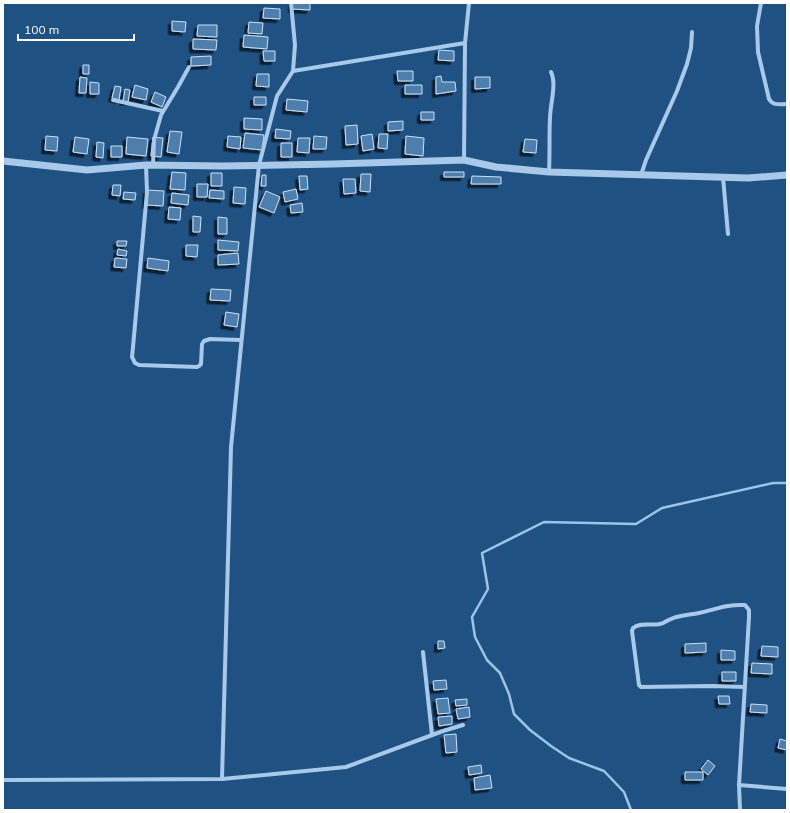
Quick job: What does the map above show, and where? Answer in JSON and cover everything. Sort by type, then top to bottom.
[{"type":"street","points":[[222,779],[231,447],[259,165],[277,96],[293,71],[295,45],[291,3]]},
{"type":"street","points":[[464,160],[465,43],[469,3]]},
{"type":"street","points":[[761,3],[757,26],[758,52],[769,99],[774,104],[787,104]]},
{"type":"street","points":[[641,175],[687,64],[691,48],[692,32]]},
{"type":"street","points":[[293,71],[465,43]]},
{"type":"street","points":[[189,67],[161,115],[154,140],[147,192],[132,357],[134,364],[139,365],[197,367],[201,364],[202,344],[204,341],[210,339],[241,340]]},
{"type":"street","points":[[549,172],[550,116],[553,96],[553,76],[551,72]]},
{"type":"street","points":[[113,100],[163,111]]},
{"type":"street","points":[[3,161],[87,170],[150,165],[222,166],[464,160],[496,167],[549,172],[748,178],[787,175]]},
{"type":"street","points":[[723,177],[728,234]]},
{"type":"street","points":[[740,810],[739,785],[745,687],[749,610],[745,605],[724,606],[700,613],[672,618],[658,625],[641,625],[633,628],[632,631],[639,685],[641,687],[745,687]]},
{"type":"street","points":[[423,652],[432,735]]},
{"type":"street","points":[[3,780],[222,779],[346,767],[443,731],[463,726]]},
{"type":"street","points":[[739,785],[787,789]]},
{"type":"building","points":[[292,3],[310,3],[310,10],[292,9]]},
{"type":"building","points":[[264,8],[280,9],[280,19],[263,18]]},
{"type":"building","points":[[172,21],[186,22],[185,32],[172,31]]},
{"type":"building","points":[[249,22],[263,23],[262,34],[248,33]]},
{"type":"building","points":[[198,25],[217,25],[217,37],[197,36]]},
{"type":"building","points":[[244,35],[268,37],[267,49],[243,47]]},
{"type":"building","points":[[193,39],[217,40],[216,50],[193,49]]},
{"type":"building","points":[[439,50],[454,51],[454,61],[438,60]]},
{"type":"building","points":[[263,51],[275,51],[275,61],[264,61]]},
{"type":"building","points":[[211,56],[211,65],[191,66],[191,57]]},
{"type":"building","points":[[83,65],[89,65],[89,74],[83,74]]},
{"type":"building","points":[[397,71],[413,71],[413,81],[398,81]]},
{"type":"building","points":[[257,74],[269,74],[269,87],[256,86]]},
{"type":"building","points":[[441,76],[442,82],[455,82],[456,91],[436,94],[436,77]]},
{"type":"building","points":[[80,77],[87,78],[86,93],[79,93]]},
{"type":"building","points":[[475,77],[490,77],[490,88],[475,89]]},
{"type":"building","points":[[90,82],[99,83],[99,94],[90,94]]},
{"type":"building","points":[[135,85],[148,89],[146,100],[132,97]]},
{"type":"building","points":[[405,85],[422,85],[422,94],[405,94]]},
{"type":"building","points":[[115,86],[121,87],[119,100],[112,98]]},
{"type":"building","points":[[125,89],[130,90],[128,102],[123,101]]},
{"type":"building","points":[[155,92],[166,97],[162,107],[151,102]]},
{"type":"building","points":[[254,97],[266,97],[266,105],[254,105]]},
{"type":"building","points":[[287,99],[308,101],[307,112],[286,110]]},
{"type":"building","points":[[421,112],[434,112],[434,120],[421,120]]},
{"type":"building","points":[[244,118],[262,119],[262,130],[244,129]]},
{"type":"building","points":[[403,121],[403,130],[388,131],[388,122]]},
{"type":"building","points":[[357,125],[358,144],[346,145],[345,126]]},
{"type":"building","points":[[276,129],[291,131],[290,139],[275,138]]},
{"type":"building","points":[[170,131],[182,132],[179,154],[167,152]]},
{"type":"building","points":[[245,133],[264,135],[262,150],[243,148]]},
{"type":"building","points":[[372,134],[374,149],[363,151],[361,136]]},
{"type":"building","points":[[379,134],[388,134],[387,149],[378,148]]},
{"type":"building","points":[[46,136],[58,137],[57,151],[45,150]]},
{"type":"building","points":[[228,136],[241,137],[240,149],[227,147]]},
{"type":"building","points":[[314,136],[327,137],[326,149],[313,149]]},
{"type":"building","points":[[406,136],[424,138],[423,156],[405,154]]},
{"type":"building","points":[[75,137],[89,139],[87,154],[73,152]]},
{"type":"building","points":[[127,137],[148,139],[146,156],[126,154]]},
{"type":"building","points":[[153,137],[163,138],[161,157],[151,156]]},
{"type":"building","points":[[298,138],[310,138],[309,153],[297,152]]},
{"type":"building","points":[[525,139],[537,140],[536,153],[523,152]]},
{"type":"building","points":[[97,142],[104,143],[103,158],[96,157]]},
{"type":"building","points":[[281,143],[292,143],[292,157],[281,157]]},
{"type":"building","points":[[111,146],[122,146],[122,157],[111,157]]},
{"type":"building","points":[[172,172],[186,173],[185,190],[170,189]]},
{"type":"building","points":[[444,172],[464,172],[464,177],[444,177]]},
{"type":"building","points":[[211,173],[222,173],[222,186],[211,186]]},
{"type":"building","points":[[361,174],[371,174],[370,192],[360,191]]},
{"type":"building","points":[[262,175],[266,175],[266,186],[261,186]]},
{"type":"building","points":[[299,176],[307,176],[308,189],[300,190]]},
{"type":"building","points":[[472,176],[501,177],[501,184],[471,184]]},
{"type":"building","points":[[343,179],[355,179],[356,193],[344,194]]},
{"type":"building","points":[[197,184],[208,184],[207,197],[197,197]]},
{"type":"building","points":[[113,185],[121,185],[120,196],[112,195]]},
{"type":"building","points":[[234,187],[246,188],[245,204],[233,203]]},
{"type":"building","points":[[296,189],[298,199],[285,202],[283,192]]},
{"type":"building","points":[[147,190],[164,191],[163,206],[146,205]]},
{"type":"building","points":[[210,190],[224,191],[224,199],[209,198]]},
{"type":"building","points":[[266,191],[280,197],[274,213],[259,207]]},
{"type":"building","points":[[124,192],[136,193],[135,200],[123,199]]},
{"type":"building","points":[[172,193],[189,195],[188,205],[171,203]]},
{"type":"building","points":[[302,203],[303,212],[291,213],[290,205]]},
{"type":"building","points":[[169,207],[181,208],[180,220],[168,219]]},
{"type":"building","points":[[193,216],[201,217],[200,232],[193,232]]},
{"type":"building","points":[[218,217],[227,218],[227,234],[218,234]]},
{"type":"building","points":[[218,240],[239,242],[238,251],[218,250]]},
{"type":"building","points":[[117,241],[127,241],[126,246],[117,246]]},
{"type":"building","points":[[186,245],[198,245],[197,257],[186,256]]},
{"type":"building","points":[[118,249],[127,251],[126,256],[117,255]]},
{"type":"building","points":[[238,253],[239,264],[218,265],[218,255]]},
{"type":"building","points":[[115,258],[127,259],[126,268],[114,267]]},
{"type":"building","points":[[148,258],[169,261],[168,271],[147,268]]},
{"type":"building","points":[[211,289],[231,290],[230,301],[210,300]]},
{"type":"building","points":[[226,312],[239,314],[237,327],[224,325]]},
{"type":"building","points":[[438,641],[444,641],[445,648],[438,649]]},
{"type":"building","points":[[706,643],[706,652],[685,653],[685,644]]},
{"type":"building","points":[[762,646],[778,647],[778,657],[761,656]]},
{"type":"building","points":[[721,650],[735,651],[735,660],[721,660]]},
{"type":"building","points":[[752,663],[772,664],[772,674],[751,673]]},
{"type":"building","points":[[722,672],[736,672],[736,681],[722,681]]},
{"type":"building","points":[[446,680],[447,689],[434,690],[433,681]]},
{"type":"building","points":[[718,696],[729,696],[730,704],[719,704]]},
{"type":"building","points":[[448,698],[450,713],[438,714],[436,699]]},
{"type":"building","points":[[467,699],[467,705],[456,706],[455,700]]},
{"type":"building","points":[[751,704],[767,705],[767,713],[750,712]]},
{"type":"building","points":[[469,707],[470,717],[458,719],[456,709]]},
{"type":"building","points":[[452,716],[452,724],[439,726],[438,717]]},
{"type":"building","points":[[456,734],[457,752],[446,753],[444,735]]},
{"type":"building","points":[[780,739],[787,741],[787,750],[778,748]]},
{"type":"building","points":[[708,760],[715,766],[708,775],[701,769]]},
{"type":"building","points":[[481,765],[482,773],[469,775],[468,767]]},
{"type":"building","points":[[685,772],[703,772],[703,780],[685,780]]},
{"type":"building","points":[[490,775],[492,788],[475,790],[474,778]]},
{"type":"waterway","points":[[631,810],[624,792],[604,771],[569,758],[530,730],[514,714],[509,694],[500,673],[487,660],[475,637],[472,617],[488,589],[482,553],[544,522],[636,524],[662,508],[773,483],[787,483]]}]
